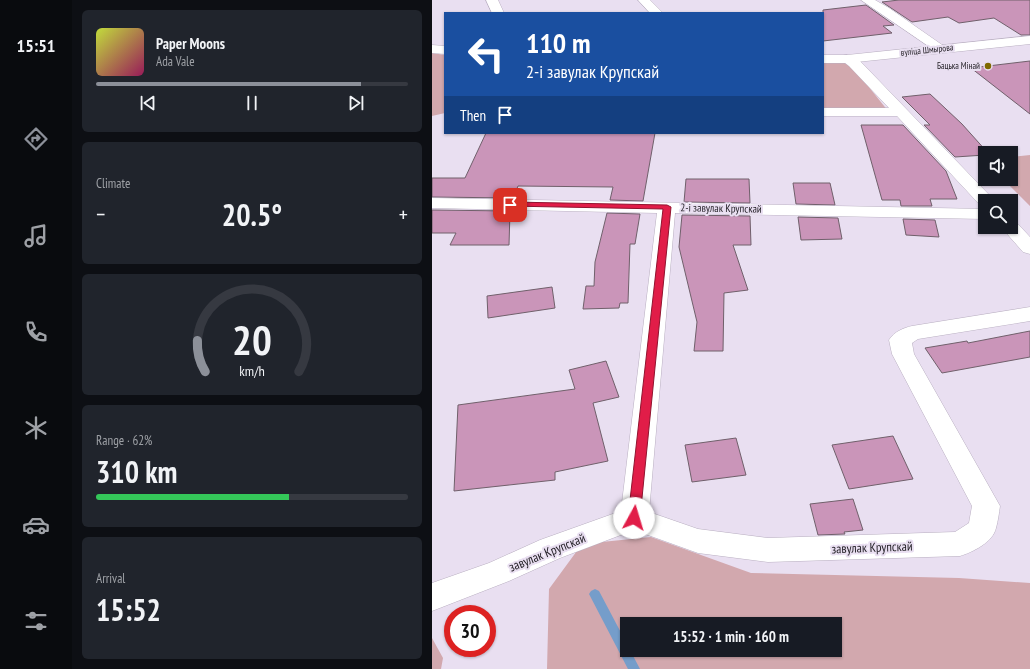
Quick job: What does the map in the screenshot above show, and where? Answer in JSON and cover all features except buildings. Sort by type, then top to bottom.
[{"type":"street","points":[[492,0],[498,12]]},
{"type":"street","points":[[644,0],[656,12]]},
{"type":"street","points":[[867,0],[886,10],[942,49]]},
{"type":"street","name":"вуліца Шмырова","points":[[824,59],[847,59],[1030,40]]},
{"type":"street","points":[[432,49],[444,50]]},
{"type":"street","points":[[847,59],[854,64],[979,194]]},
{"type":"street","points":[[824,112],[900,112]]},
{"type":"street","name":"2-і завулак Крупскай","points":[[432,203],[978,214]]},
{"type":"street","points":[[634,518],[667,207]]},
{"type":"street","points":[[1017,234],[1030,248]]},
{"type":"street","name":"завулак Крупскай","points":[[432,597],[499,572],[550,549],[634,518],[698,541],[768,550],[960,544],[982,529],[986,506],[903,354],[900,340],[912,333],[1030,314]]},
{"type":"shaded area","points":[[432,53],[444,55],[444,113],[432,116]]},
{"type":"shaded area","points":[[824,62],[849,62],[888,111],[824,111]]},
{"type":"shaded area","points":[[1030,155],[1030,206],[1010,186],[1018,186],[1018,156]]},
{"type":"shaded area","points":[[651,537],[751,573],[959,578],[1030,583],[1030,669],[547,669],[549,589],[582,544]]},
{"type":"shaded area","points":[[432,638],[443,658],[441,669],[432,669]]},
{"type":"waterway","points":[[595,594],[634,669]]},
{"type":"place","name":"Бацька Мінай","points":[[988,66]]},
{"type":"route","points":[[510,205],[667,207],[634,518]]}]
